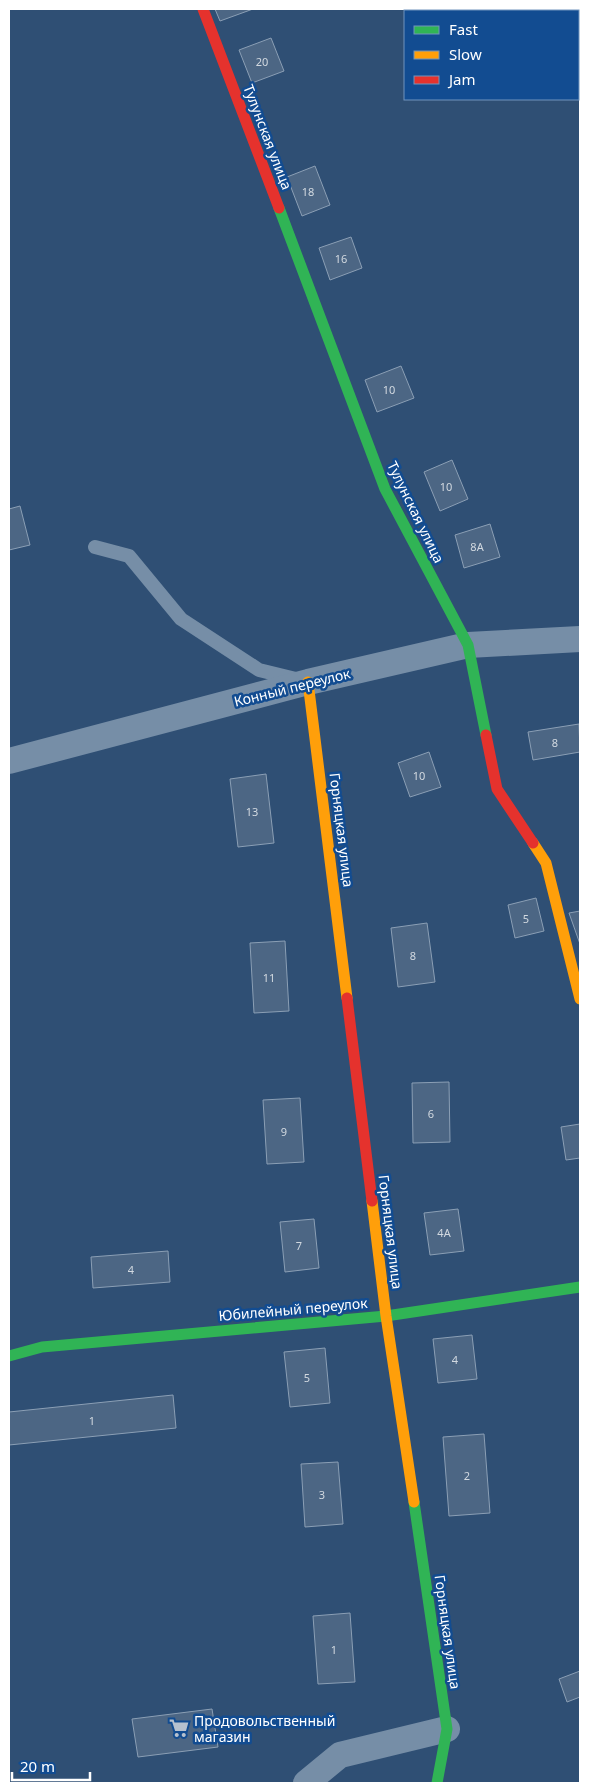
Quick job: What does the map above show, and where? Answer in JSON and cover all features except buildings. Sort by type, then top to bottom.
[{"type":"street","name":"Тулунская улица","points":[[203,9],[385,489],[468,645],[497,789],[546,863],[580,998]]},
{"type":"street","name":"Конный переулок","points":[[9,761],[308,682],[468,645],[580,639]]},
{"type":"street","name":"Горняцкая улица","points":[[308,682],[386,1316],[447,1729],[436,1783]]},
{"type":"street","name":"Юбилейный переулок","points":[[9,1356],[42,1347],[386,1316],[580,1287]]},
{"type":"street","points":[[306,1783],[340,1755],[447,1729]]},
{"type":"lane","points":[[95,547],[129,556],[181,619],[259,670],[308,682]]},
{"type":"traffic: fast","points":[[279,208],[385,489],[468,645],[486,735]]},
{"type":"traffic: fast","points":[[9,1356],[42,1347],[386,1316],[580,1287]]},
{"type":"traffic: fast","points":[[414,1502],[447,1729],[437,1783]]},
{"type":"traffic: slow","points":[[308,682],[347,998]]},
{"type":"traffic: slow","points":[[533,843],[546,863],[580,999]]},
{"type":"traffic: slow","points":[[372,1201],[386,1316],[414,1502]]},
{"type":"traffic: jam","points":[[203,9],[279,208]]},
{"type":"traffic: jam","points":[[486,735],[497,789],[533,843]]},
{"type":"traffic: jam","points":[[347,998],[372,1201]]},
{"type":"place","name":"Продовольственный магазин","points":[[179,1728]]}]
